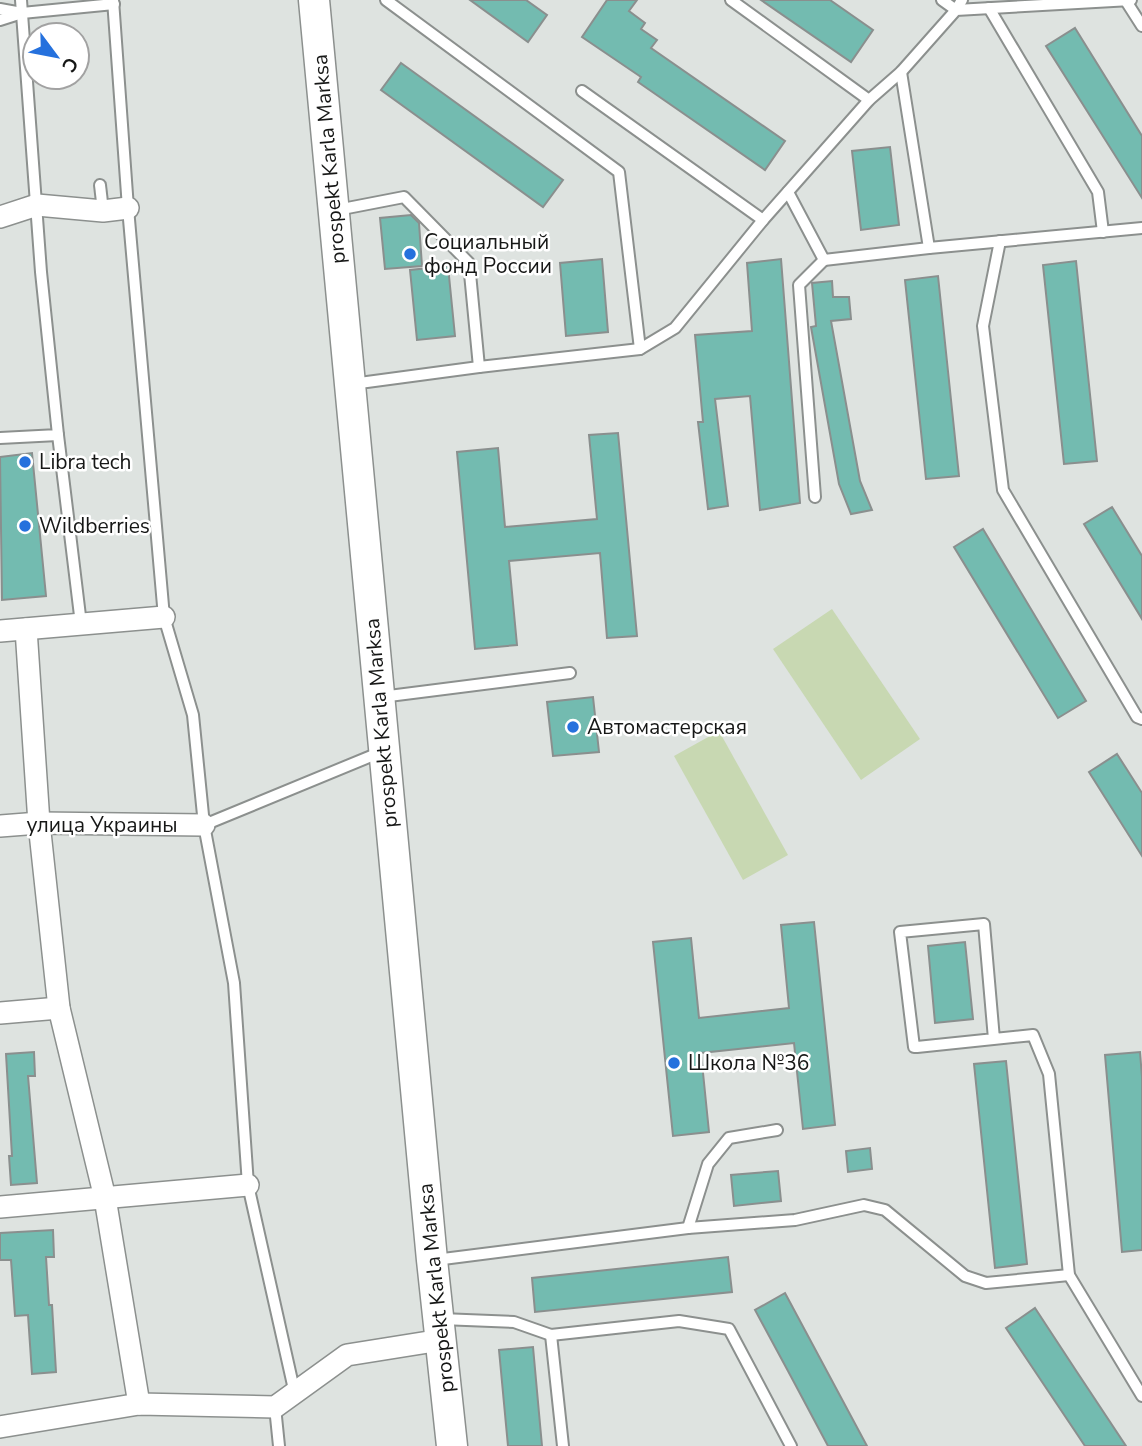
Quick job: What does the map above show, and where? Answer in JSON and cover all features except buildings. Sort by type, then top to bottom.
[{"type":"street","name":"prospekt Karla Marksa","points":[[314,0],[432,1260],[452,1446]]},
{"type":"street","points":[[0,217],[37,205],[103,211],[128,208]]},
{"type":"street","points":[[0,631],[164,617]]},
{"type":"street","points":[[26,629],[39,824],[59,1009],[105,1198],[139,1405]]},
{"type":"street","name":"улица Украины","points":[[0,826],[204,825]]},
{"type":"street","points":[[0,1013],[59,1009]]},
{"type":"street","points":[[0,1207],[248,1185]]},
{"type":"street","points":[[0,1427],[139,1405],[275,1407],[347,1355],[440,1329]]},
{"type":"lane","points":[[21,0],[41,272],[81,624]]},
{"type":"lane","points":[[386,0],[619,172],[640,349]]},
{"type":"lane","points":[[731,0],[869,100]]},
{"type":"lane","points":[[942,0],[989,8],[1131,0]]},
{"type":"lane","points":[[1126,1],[1142,26]]},
{"type":"lane","points":[[0,20],[23,13],[113,2],[164,617],[193,715],[204,825],[234,983],[248,1185],[295,1394]]},
{"type":"lane","points":[[349,384],[640,349],[675,328],[763,220],[869,100],[901,72],[959,5]]},
{"type":"lane","points":[[989,8],[1098,192],[1104,232]]},
{"type":"lane","points":[[0,9],[23,13]]},
{"type":"lane","points":[[901,72],[929,247]]},
{"type":"lane","points":[[582,91],[763,220]]},
{"type":"lane","points":[[100,185],[103,211]]},
{"type":"lane","points":[[788,192],[824,260]]},
{"type":"lane","points":[[334,210],[404,197],[469,263],[479,367]]},
{"type":"lane","points":[[815,497],[799,285],[824,260],[929,247],[1142,228]]},
{"type":"lane","points":[[1000,241],[983,326],[1003,490],[1137,717],[1142,719]]},
{"type":"lane","points":[[0,438],[58,435]]},
{"type":"lane","points":[[379,697],[570,673]]},
{"type":"lane","points":[[204,825],[384,751]]},
{"type":"lane","points":[[994,1039],[984,924],[900,932],[914,1047],[994,1039],[1033,1035],[1049,1074],[1069,1275],[1142,1396]]},
{"type":"lane","points":[[688,1228],[708,1164],[729,1138],[778,1130]]},
{"type":"lane","points":[[432,1260],[688,1228],[795,1220],[864,1205],[885,1210],[965,1276],[986,1283],[1069,1275]]},
{"type":"lane","points":[[440,1329],[514,1322],[551,1335],[679,1321],[729,1329],[791,1446]]},
{"type":"lane","points":[[551,1335],[563,1446]]},
{"type":"lane","points":[[275,1407],[279,1446]]},
{"type":"green space","points":[[832,609],[920,739],[861,780],[773,649]]},
{"type":"green space","points":[[719,731],[788,855],[743,880],[674,756]]},
{"type":"place","name":"Социальный фонд России","points":[[410,254]]},
{"type":"place","name":"Libra tech","points":[[25,462]]},
{"type":"place","name":"Wildberries","points":[[25,526]]},
{"type":"place","name":"Автомастерская","points":[[573,727]]},
{"type":"place","name":"Школа №36","points":[[674,1063]]}]
